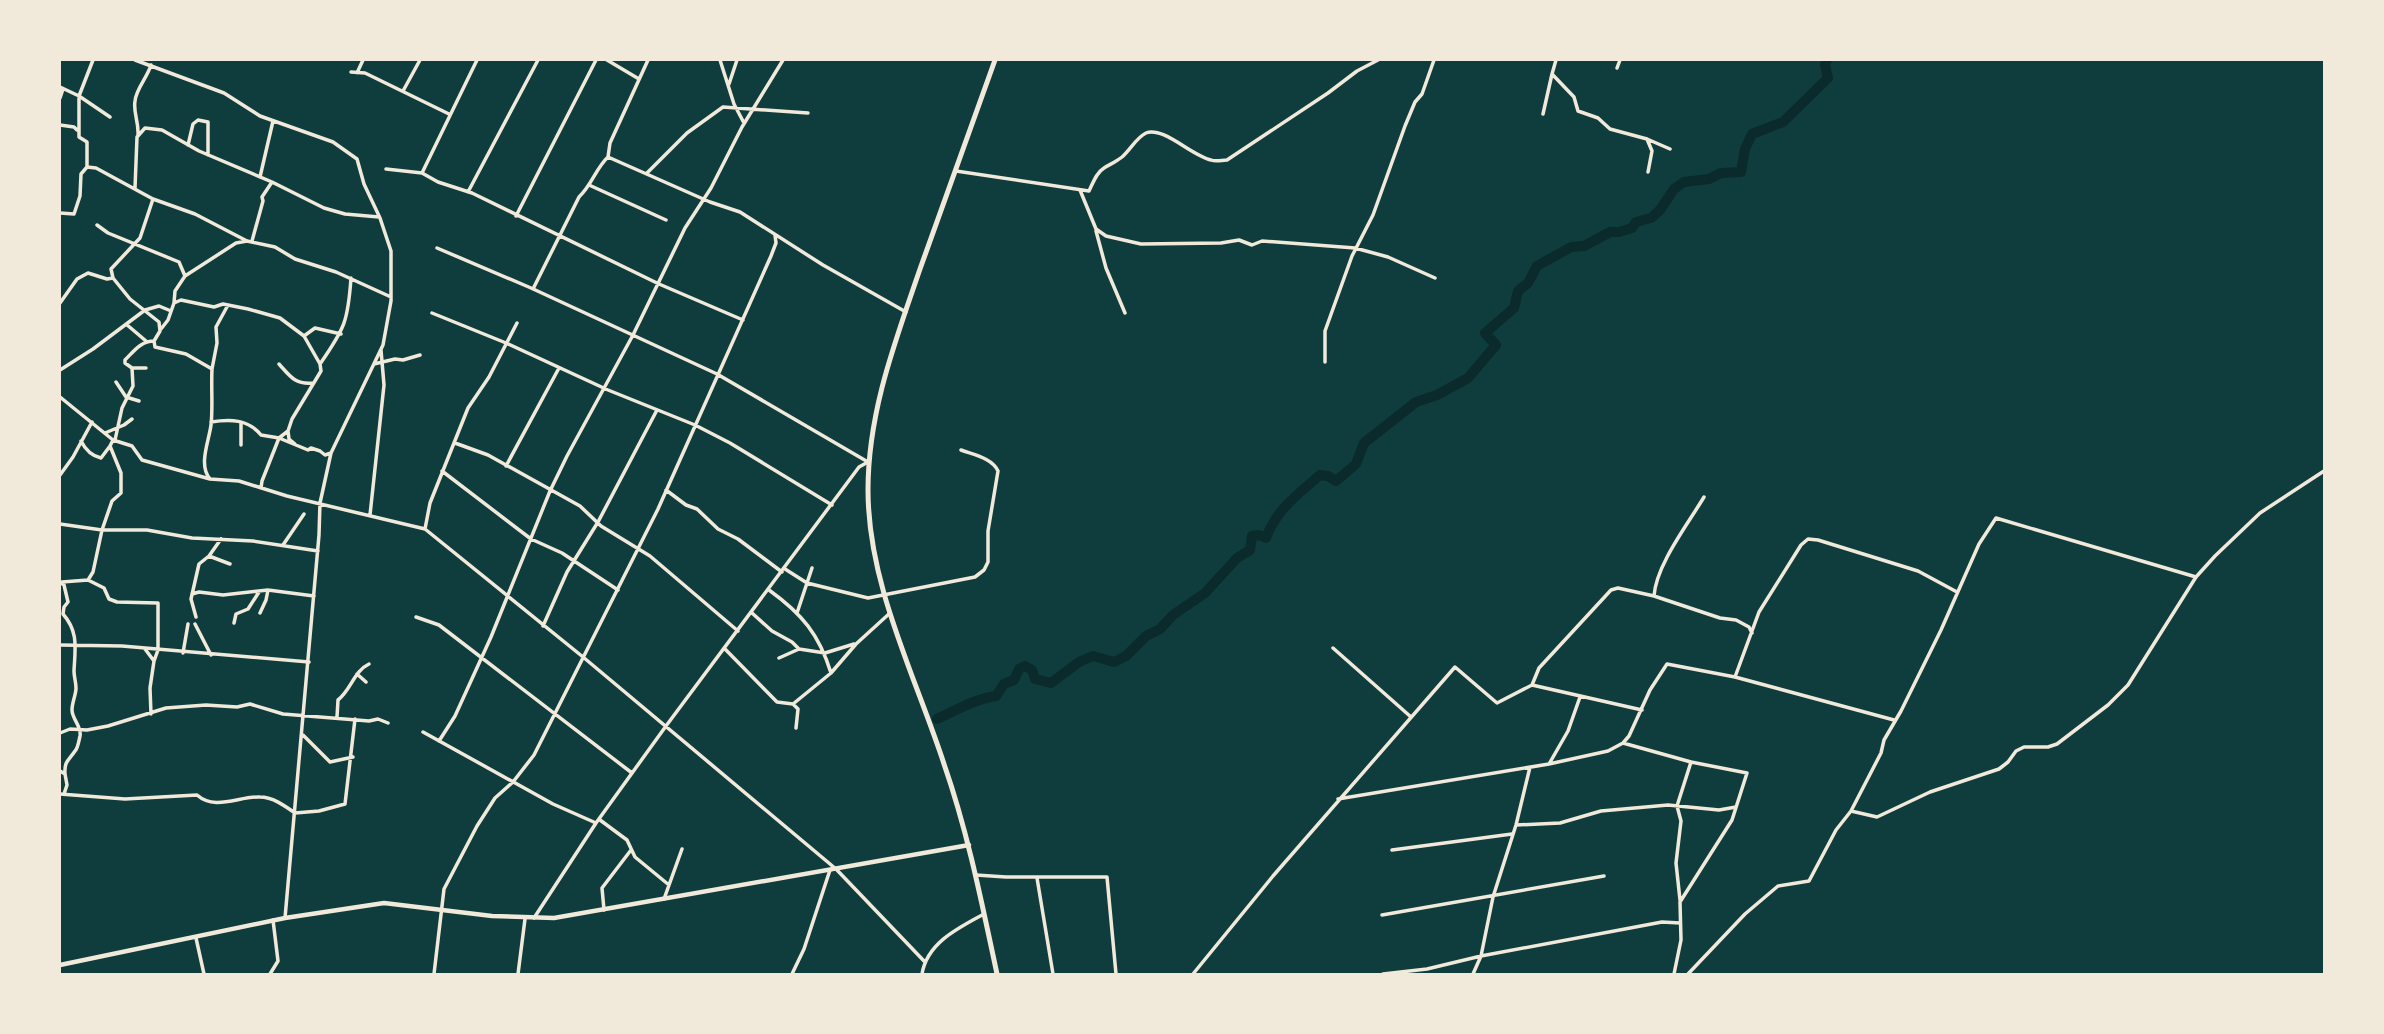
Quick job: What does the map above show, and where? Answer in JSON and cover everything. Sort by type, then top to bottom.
[{"type":"highway","points":[[995,60],[877,401],[869,462],[870,518],[884,594],[945,766],[969,845],[997,975]]},
{"type":"main road","points":[[60,965],[273,920],[384,903],[524,919],[566,917],[969,845]]},
{"type":"street","points":[[60,213],[74,214],[80,196],[81,174],[87,167],[87,142],[79,137],[77,130],[80,116],[79,96],[93,60]]},
{"type":"street","points":[[135,60],[224,93],[260,116],[333,142],[357,159],[364,184],[380,218],[391,251],[391,297],[381,349],[384,385],[370,515]]},
{"type":"street","points":[[357,72],[363,60]]},
{"type":"street","points":[[403,91],[421,60]]},
{"type":"street","points":[[422,173],[477,60]]},
{"type":"street","points":[[468,192],[538,60]]},
{"type":"street","points":[[516,216],[596,60]]},
{"type":"street","points":[[607,60],[639,79]]},
{"type":"street","points":[[533,289],[579,197],[608,156],[610,143],[648,60]]},
{"type":"street","points":[[720,60],[744,123]]},
{"type":"street","points":[[728,86],[737,60]]},
{"type":"street","points":[[439,741],[455,716],[508,598],[550,491],[633,335],[685,228],[704,200],[744,123],[783,60]]},
{"type":"street","points":[[955,171],[1089,191],[1098,173],[1123,156],[1145,134],[1155,132],[1165,135],[1194,154],[1213,161],[1227,160],[1357,71],[1378,60]]},
{"type":"street","points":[[1325,362],[1325,331],[1355,248],[1373,215],[1405,126],[1415,102],[1422,94],[1434,60]]},
{"type":"street","points":[[1543,114],[1556,60]]},
{"type":"street","points":[[1617,68],[1620,60]]},
{"type":"street","points":[[135,188],[139,122],[134,103],[151,65]]},
{"type":"street","points":[[351,72],[365,73],[449,114]]},
{"type":"street","points":[[1552,74],[1574,97],[1578,111],[1598,118],[1610,129],[1647,139],[1670,149]]},
{"type":"street","points":[[60,98],[61,88],[79,96],[110,117]]},
{"type":"street","points":[[647,173],[687,133],[723,107],[808,113]]},
{"type":"street","points":[[188,145],[193,124],[198,120],[208,122],[208,155]]},
{"type":"street","points":[[260,177],[273,120]]},
{"type":"street","points":[[139,122],[145,128],[162,130],[208,155],[324,208],[345,214],[380,218]]},
{"type":"street","points":[[61,124],[77,130]]},
{"type":"street","points":[[137,137],[145,128]]},
{"type":"street","points":[[1647,139],[1652,151],[1648,172]]},
{"type":"street","points":[[608,156],[704,200],[740,212],[775,236],[906,312]]},
{"type":"street","points":[[87,167],[106,172],[153,199],[195,214],[250,241],[275,247],[295,259],[351,278],[391,297]]},
{"type":"street","points":[[386,169],[422,173],[438,182],[468,192],[659,284],[743,320]]},
{"type":"street","points":[[250,241],[262,197],[272,183]]},
{"type":"street","points":[[589,186],[666,220]]},
{"type":"street","points":[[1080,190],[1096,229],[1106,268],[1125,313]]},
{"type":"street","points":[[153,199],[140,238],[117,259],[111,269],[113,278],[130,299],[159,322],[160,331]]},
{"type":"street","points":[[97,225],[108,233],[179,262],[185,276]]},
{"type":"street","points":[[1096,229],[1106,236],[1141,244],[1221,243],[1239,240],[1252,245],[1262,242],[1355,248],[1388,257],[1435,278]]},
{"type":"street","points":[[434,975],[444,889],[495,798],[513,782],[534,755],[618,590],[743,320],[776,243],[775,236]]},
{"type":"street","points":[[212,369],[186,354],[155,347],[154,341],[171,312],[180,280],[236,243],[250,241]]},
{"type":"street","points":[[437,248],[718,374],[869,462]]},
{"type":"street","points":[[60,303],[77,279],[89,273],[107,279],[113,278]]},
{"type":"street","points":[[320,364],[341,334],[348,314],[351,278]]},
{"type":"street","points":[[174,303],[181,300],[214,307],[228,305],[280,318],[304,336],[320,364],[321,371],[288,430],[289,439],[295,444]]},
{"type":"street","points":[[211,479],[206,474],[206,442],[211,422],[216,327],[228,305]]},
{"type":"street","points":[[60,370],[145,310],[159,306],[171,312]]},
{"type":"street","points":[[432,313],[506,343],[604,389],[695,425],[730,443],[832,505]]},
{"type":"street","points":[[425,529],[430,503],[468,408],[489,377],[517,323]]},
{"type":"street","points":[[126,324],[146,341],[154,341]]},
{"type":"street","points":[[304,336],[315,328],[341,334]]},
{"type":"street","points":[[146,341],[125,360],[132,368],[146,368]]},
{"type":"street","points":[[285,918],[309,662],[320,503],[331,453],[381,349]]},
{"type":"street","points":[[374,364],[420,355]]},
{"type":"street","points":[[279,364],[292,380],[303,384],[313,383]]},
{"type":"street","points":[[81,441],[84,447],[101,458],[110,446],[125,400],[133,386],[132,368]]},
{"type":"street","points":[[506,466],[559,368]]},
{"type":"street","points":[[116,382],[125,400]]},
{"type":"street","points":[[60,397],[114,440],[132,446],[142,460],[211,479],[239,481],[425,529],[666,726],[833,870],[924,961]]},
{"type":"street","points":[[125,400],[139,401]]},
{"type":"street","points":[[543,626],[573,561],[598,522],[657,410]]},
{"type":"street","points":[[105,433],[132,419]]},
{"type":"street","points":[[211,422],[233,419],[254,427],[261,435],[279,438],[325,455],[331,453]]},
{"type":"street","points":[[60,475],[92,422]]},
{"type":"street","points":[[241,422],[241,445]]},
{"type":"street","points":[[261,488],[279,438],[288,430]]},
{"type":"street","points":[[455,443],[488,455],[580,506],[598,522],[650,556],[738,631]]},
{"type":"street","points":[[88,580],[93,572],[102,530],[112,501],[121,493],[121,473],[110,446]]},
{"type":"street","points":[[666,490],[686,505],[697,509],[718,529],[807,583],[868,598],[975,577],[984,570],[988,562],[988,531],[998,471],[996,466],[987,460],[961,450]]},
{"type":"street","points":[[533,919],[666,726],[859,467],[869,462]]},
{"type":"street","points":[[442,471],[531,539],[562,553],[618,590]]},
{"type":"street","points":[[1851,811],[1877,817],[1930,792],[1999,769],[2015,751],[2024,747],[2048,747],[2072,735],[2128,685],[2196,577],[2215,556],[2260,513],[2325,471]]},
{"type":"street","points":[[1654,597],[1657,581],[1669,556],[1704,497]]},
{"type":"street","points":[[283,545],[304,514]]},
{"type":"street","points":[[1688,975],[1745,914],[1778,886],[1809,881],[1836,830],[1851,811],[1881,753],[1884,740],[1901,711],[1979,544],[1996,518],[2196,577]]},
{"type":"street","points":[[60,524],[102,530],[147,530],[192,538],[283,545],[318,551]]},
{"type":"street","points":[[196,617],[191,602],[199,564],[209,556],[221,539]]},
{"type":"street","points":[[1735,677],[1766,600],[1801,545],[1808,539],[1918,571],[1958,592]]},
{"type":"street","points":[[209,556],[230,564]]},
{"type":"street","points":[[797,613],[812,568]]},
{"type":"street","points":[[151,714],[150,688],[158,650],[158,603],[117,602],[109,599],[104,588],[88,580],[60,582],[68,602],[63,614],[73,625],[76,646],[76,688],[72,711],[80,729],[75,752],[68,756],[64,766],[67,785],[62,794],[125,799],[197,795],[205,802],[263,797],[284,805],[295,813],[319,811],[345,804],[347,779],[353,757],[355,719]]},
{"type":"street","points":[[65,591],[74,581]]},
{"type":"street","points":[[1532,685],[1539,667],[1611,590],[1618,588],[1744,623],[1752,633]]},
{"type":"street","points":[[192,594],[268,590],[314,596]]},
{"type":"street","points":[[260,613],[268,590]]},
{"type":"street","points":[[769,590],[809,625],[825,653],[831,673]]},
{"type":"street","points":[[234,623],[236,614],[248,609],[259,592]]},
{"type":"street","points":[[752,613],[772,631],[799,649]]},
{"type":"street","points":[[793,704],[831,673],[856,643],[890,613]]},
{"type":"street","points":[[416,617],[439,625],[632,773]]},
{"type":"street","points":[[183,653],[188,624]]},
{"type":"street","points":[[195,624],[211,655]]},
{"type":"street","points":[[779,658],[799,649],[825,653],[856,643]]},
{"type":"street","points":[[60,645],[309,662]]},
{"type":"street","points":[[1333,648],[1411,717]]},
{"type":"street","points":[[145,649],[154,661]]},
{"type":"street","points":[[725,649],[777,702],[793,704],[798,709],[796,728]]},
{"type":"street","points":[[337,718],[338,700],[346,694],[362,667],[369,664]]},
{"type":"street","points":[[1339,799],[1549,764],[1608,751],[1623,743],[1650,690],[1667,664],[1735,677],[1894,720]]},
{"type":"street","points":[[1194,975],[1273,876],[1455,667],[1497,703],[1532,685],[1642,710]]},
{"type":"street","points":[[357,674],[366,682]]},
{"type":"street","points":[[1549,764],[1568,731],[1580,697]]},
{"type":"street","points":[[60,733],[70,729],[108,726],[166,708],[206,705],[237,707],[250,704],[283,714],[369,721],[378,719],[388,723]]},
{"type":"street","points":[[423,732],[513,782],[598,822],[627,840],[635,857],[669,885]]},
{"type":"street","points":[[302,735],[330,762],[353,757]]},
{"type":"street","points":[[1623,743],[1691,762],[1747,773],[1732,820],[1680,902]]},
{"type":"street","points":[[1674,975],[1680,950],[1680,902],[1676,863],[1681,821],[1677,806],[1691,762]]},
{"type":"street","points":[[1473,975],[1481,956],[1493,897],[1516,825],[1530,767]]},
{"type":"street","points":[[60,771],[65,774]]},
{"type":"street","points":[[1516,825],[1560,823],[1601,811],[1677,806],[1719,810],[1736,807]]},
{"type":"street","points":[[1392,850],[1512,834]]},
{"type":"street","points":[[664,899],[682,849]]},
{"type":"street","points":[[604,910],[602,888],[631,850]]},
{"type":"street","points":[[792,975],[833,870]]},
{"type":"street","points":[[976,875],[1107,877],[1116,975]]},
{"type":"street","points":[[1382,915],[1604,876]]},
{"type":"street","points":[[1037,878],[1053,975]]},
{"type":"street","points":[[922,975],[924,961],[944,937],[984,914]]},
{"type":"street","points":[[518,975],[524,919]]},
{"type":"street","points":[[270,975],[278,961],[273,920]]},
{"type":"street","points":[[1383,975],[1427,969],[1481,956],[1662,922],[1680,923]]},
{"type":"street","points":[[196,938],[204,975]]},
{"type":"waterway","points":[[937,719],[973,702],[996,696],[1004,684],[1014,680],[1019,669],[1025,666],[1032,670],[1035,679],[1051,683],[1079,662],[1093,656],[1114,662],[1126,656],[1146,636],[1160,629],[1173,615],[1205,593],[1237,558],[1250,550],[1252,536],[1266,538],[1282,511],[1320,475],[1336,481],[1356,464],[1364,443],[1416,402],[1437,395],[1468,378],[1496,345],[1485,333],[1514,308],[1518,291],[1528,283],[1537,266],[1571,247],[1584,246],[1610,232],[1632,228],[1636,222],[1651,218],[1674,189],[1684,182],[1709,179],[1721,173],[1741,172],[1745,149],[1752,134],[1783,122],[1828,78],[1825,65],[1827,60]]}]
